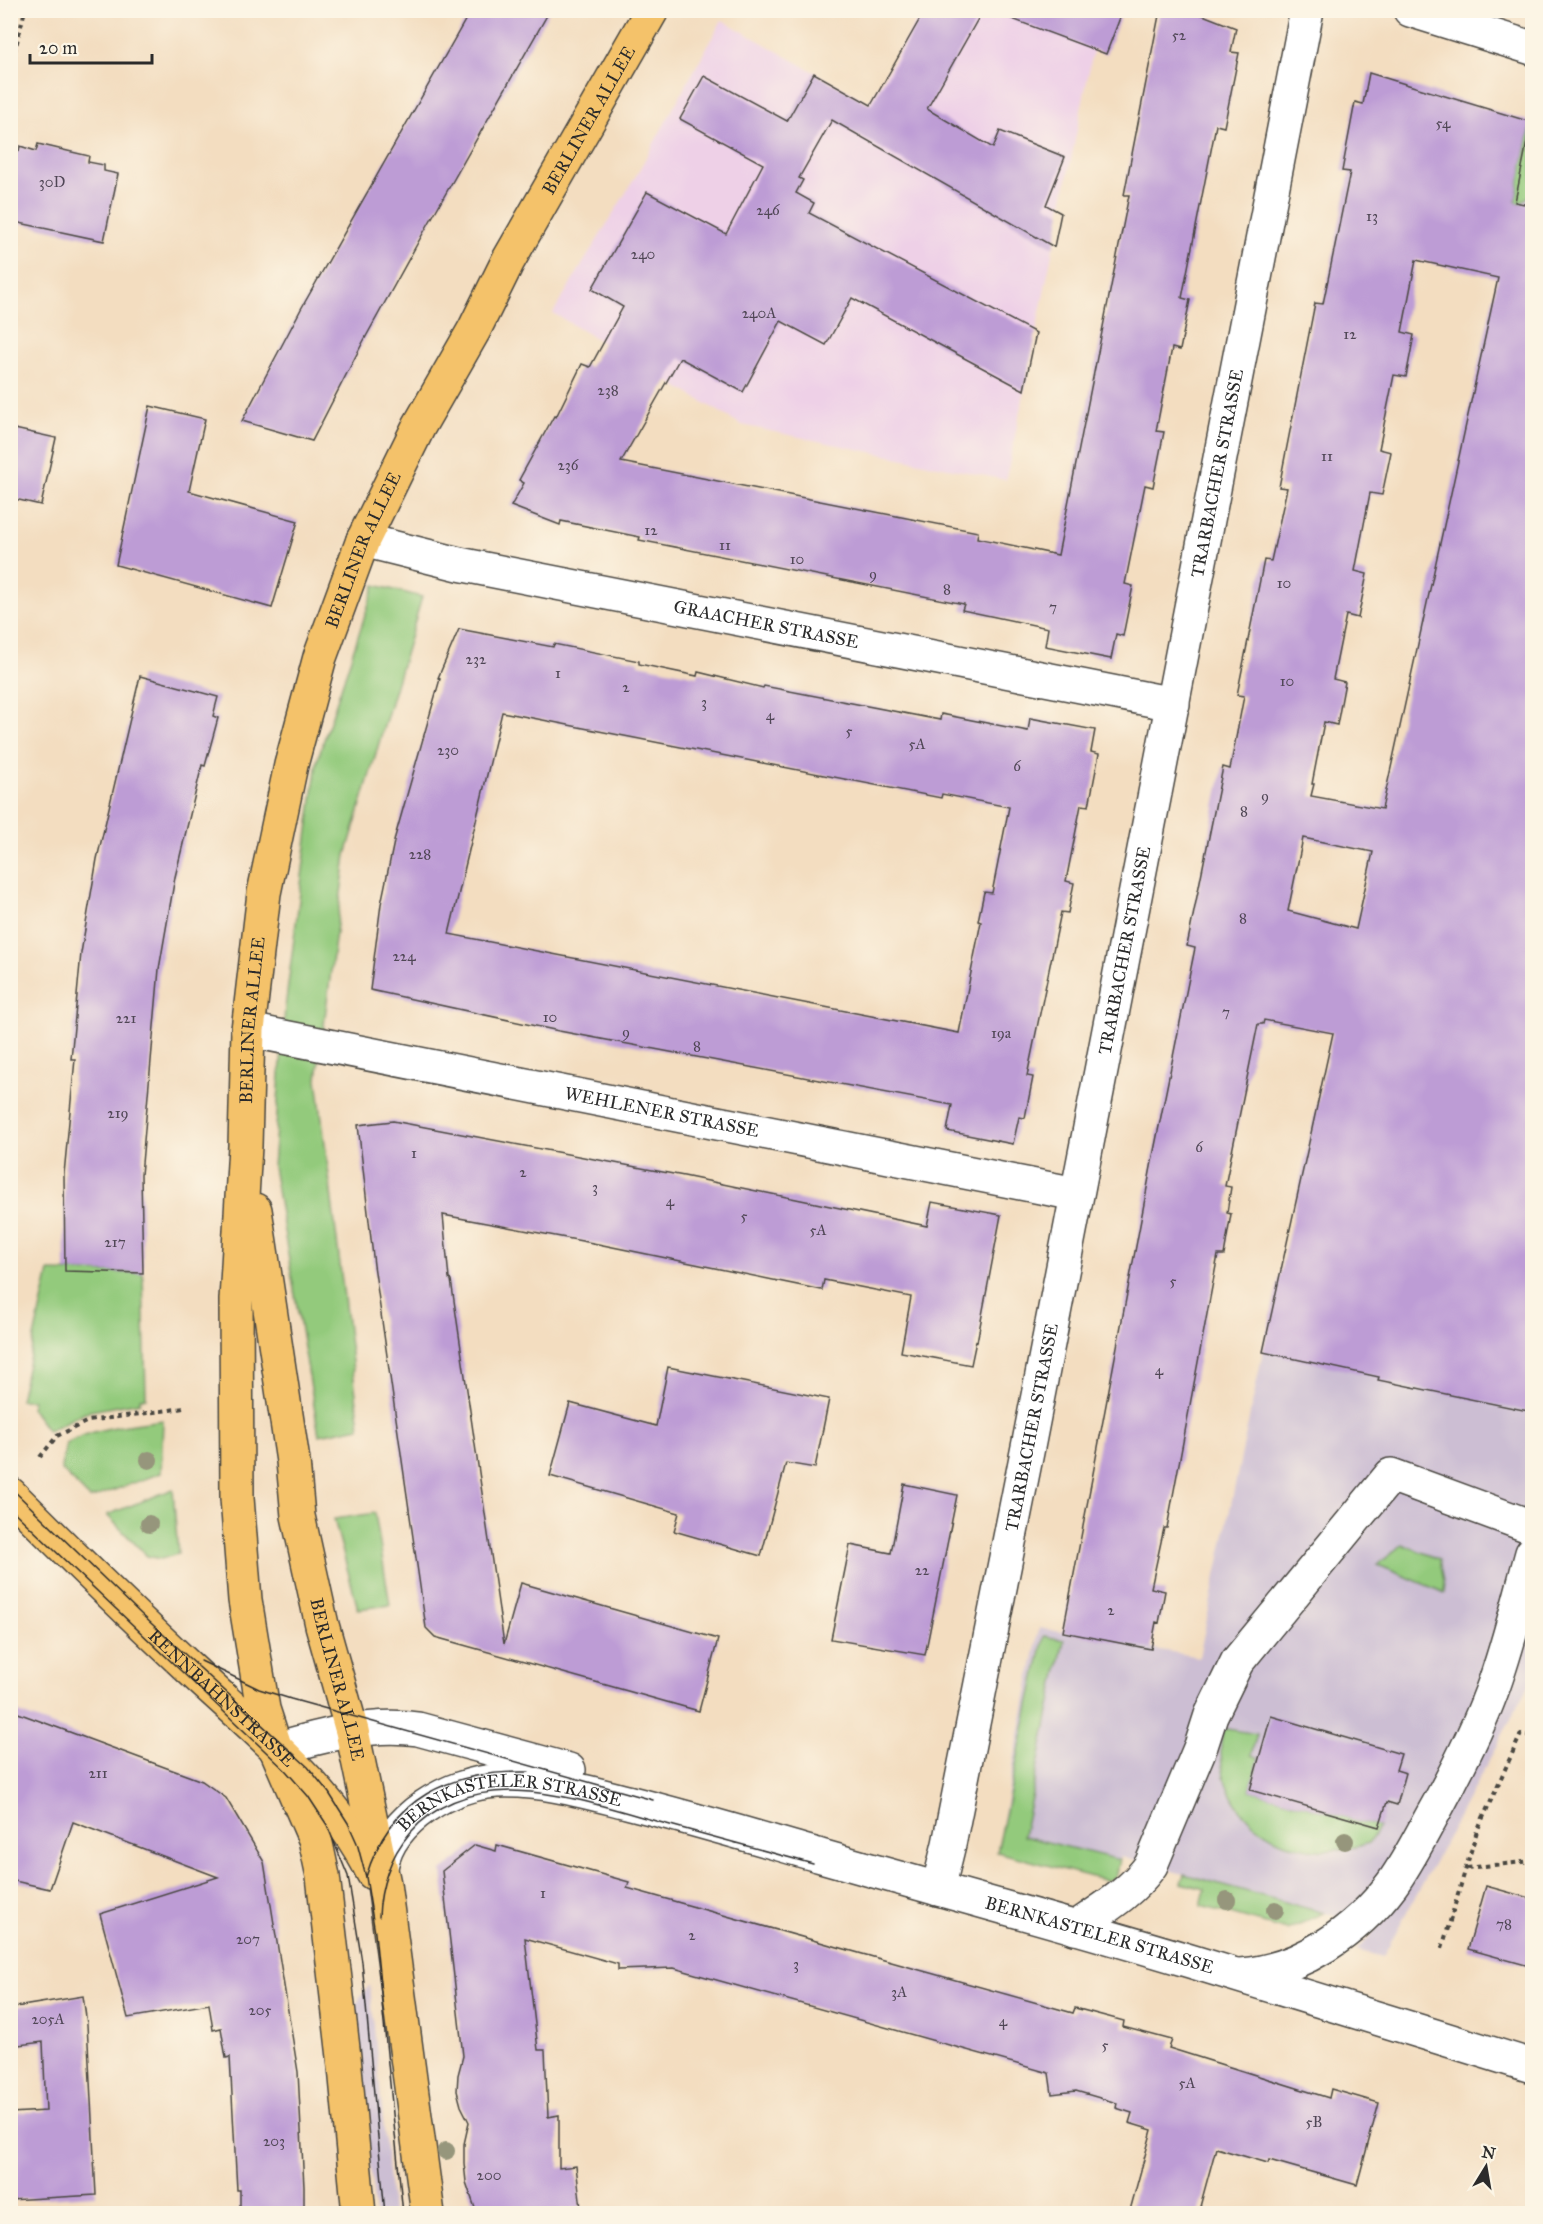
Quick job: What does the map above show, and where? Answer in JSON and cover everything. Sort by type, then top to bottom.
[{"type":"main road","name":"BERLINER ALLEE","points":[[359,2214],[323,1876],[308,1821],[276,1749],[263,1709],[245,1600],[237,1498],[236,1300],[245,1146],[248,1030],[264,893],[291,765],[320,657],[363,540],[419,426],[474,330],[508,261],[652,10]]},
{"type":"main road","name":"BERLINER ALLEE","points":[[245,1146],[293,1461],[298,1516],[322,1625],[352,1731],[381,1867],[428,2214]]},
{"type":"main road","name":"RENNBAHNSTRASSE","points":[[10,1494],[122,1605],[276,1749],[323,1798],[357,1843],[381,1893],[390,1932]]},
{"type":"street","name":"TRARBACHER STRASSE","points":[[938,1889],[949,1844],[1029,1442],[1307,10]]},
{"type":"street","points":[[1410,10],[1533,48]]},
{"type":"street","name":"GRAACHER STRASSE","points":[[363,540],[459,564],[1173,704]]},
{"type":"street","name":"WEHLENER STRASSE","points":[[248,1030],[1076,1194]]},
{"type":"street","points":[[1075,1928],[1124,1894],[1150,1868],[1211,1715],[1237,1662],[1391,1475],[1533,1527]]},
{"type":"street","points":[[1232,1974],[1266,1971],[1289,1964],[1319,1950],[1370,1909],[1393,1882],[1422,1835],[1469,1747],[1492,1690],[1533,1553]]},
{"type":"street","name":"BERNKASTELER STRASSE","points":[[276,1749],[387,1725],[418,1729],[576,1773],[664,1812]]},
{"type":"street","name":"BERNKASTELER STRASSE","points":[[381,1867],[384,1855],[396,1836],[421,1809],[448,1793],[478,1783],[514,1781],[553,1785],[664,1812],[1075,1928],[1533,2066]]},
{"type":"path","points":[[10,70],[25,10]]},
{"type":"path","points":[[40,1457],[57,1436],[88,1421],[184,1408]]},
{"type":"path","points":[[1442,1948],[1478,1831],[1521,1734],[1533,1736]]},
{"type":"path","points":[[1467,1868],[1533,1861]]},
{"type":"shaded area","points":[[922,11],[1107,11],[1094,46],[1006,480],[742,425],[553,313],[633,181],[722,20],[869,103]]},
{"type":"shaded area","points":[[1532,119],[1532,1680],[1383,1957],[1356,1950],[1376,1928],[1324,1913],[1287,1930],[1201,1906],[1205,1889],[1181,1883],[1183,1874],[1151,1865],[1121,1857],[1116,1877],[1107,1881],[997,1852],[1039,1628],[1199,1657],[1263,1352]]},
{"type":"shaded area","points":[[370,1985],[392,2213],[375,2213],[355,2014],[356,2005]]},
{"type":"green space","points":[[1532,119],[1532,193],[1521,203],[1515,202]]},
{"type":"green space","points":[[375,585],[422,597],[346,855],[317,1079],[360,1427],[319,1435],[273,1167],[285,1008],[317,761]]},
{"type":"green space","points":[[49,1271],[143,1273],[146,1398],[140,1398],[140,1402],[85,1412],[48,1431],[31,1408],[33,1400],[20,1400]]},
{"type":"green space","points":[[163,1420],[161,1473],[90,1499],[61,1469],[66,1443],[101,1430]]},
{"type":"green space","points":[[173,1489],[178,1554],[161,1559],[147,1556],[107,1515]]},
{"type":"green space","points":[[375,1513],[390,1605],[358,1609],[334,1519]]},
{"type":"green space","points":[[1402,1544],[1439,1559],[1445,1593],[1378,1565]]},
{"type":"green space","points":[[1044,1636],[1064,1640],[1023,1836],[1120,1860],[1116,1877],[1107,1881],[997,1852]]},
{"type":"green space","points":[[1223,1730],[1257,1734],[1251,1755],[1259,1758],[1250,1790],[1379,1827],[1369,1843],[1343,1849],[1318,1850],[1293,1845],[1271,1836],[1251,1822],[1236,1803],[1225,1780],[1221,1747]]},
{"type":"green space","points":[[1184,1874],[1324,1913],[1287,1930],[1201,1906],[1205,1889],[1181,1883]]},
{"type":"building","points":[[471,10],[550,10],[363,342],[312,441],[242,421],[301,309]]},
{"type":"building","points":[[925,10],[983,10],[927,109],[993,148],[1000,131],[1065,157],[1046,205],[1061,213],[1054,247],[832,120],[799,178],[803,180],[796,193],[814,203],[809,213],[1036,333],[1024,390],[852,298],[826,345],[781,321],[743,392],[680,358],[621,462],[978,532],[977,538],[1058,555],[1129,195],[1124,195],[1160,10],[1190,10],[1236,28],[1231,52],[1239,53],[1224,127],[1216,125],[1182,298],[1190,300],[1180,350],[1172,348],[1156,431],[1164,432],[1153,487],[1145,485],[1125,584],[1133,586],[1123,636],[1116,634],[1111,659],[1045,646],[1048,628],[962,610],[964,604],[639,540],[640,537],[561,521],[560,525],[511,506],[524,483],[519,480],[554,416],[556,417],[582,364],[590,367],[623,307],[592,289],[647,192],[726,234],[763,164],[680,119],[704,76],[787,121],[814,73],[871,105]]},
{"type":"building","points":[[999,10],[1123,10],[1106,54],[999,14]]},
{"type":"building","points":[[1369,73],[1531,122],[1515,202],[1533,206],[1533,1412],[1378,1380],[1379,1377],[1263,1352],[1333,1033],[1264,1020],[1263,1024],[1258,1024],[1225,1186],[1231,1187],[1227,1213],[1231,1214],[1224,1255],[1218,1255],[1167,1528],[1164,1528],[1151,1588],[1165,1591],[1151,1649],[1063,1632],[1195,948],[1187,946],[1223,767],[1230,769],[1244,696],[1237,695],[1264,560],[1271,561],[1287,488],[1279,487],[1315,303],[1323,304],[1350,172],[1342,171],[1355,102],[1363,104]],"holes":[[[1416,260],[1498,278],[1382,809],[1311,796],[1324,722],[1337,725],[1345,682],[1333,679],[1346,615],[1358,618],[1367,574],[1355,571],[1370,493],[1382,495],[1391,452],[1379,449],[1394,375],[1406,377],[1414,335],[1402,332]],[[1303,838],[1373,852],[1356,929],[1288,911]]]},
{"type":"building","points":[[38,144],[89,156],[88,162],[104,165],[104,171],[118,174],[104,241],[10,221],[10,149],[19,151],[20,146],[36,151]]},
{"type":"building","points":[[150,406],[205,419],[189,491],[298,521],[272,608],[116,565]]},
{"type":"building","points":[[10,428],[56,438],[41,505],[10,498]]},
{"type":"building","points":[[459,629],[553,647],[554,644],[639,661],[639,664],[697,676],[698,672],[763,688],[764,686],[940,720],[941,714],[1028,731],[1030,718],[1095,730],[1091,752],[1099,754],[1089,806],[1081,805],[1066,881],[1074,883],[1068,913],[1061,912],[1027,1076],[1033,1077],[1025,1118],[1019,1117],[1013,1144],[947,1131],[952,1105],[559,1031],[370,990],[381,904],[395,837],[440,679],[438,678]],"holes":[[[502,712],[941,798],[942,794],[1009,807],[992,893],[984,892],[978,921],[981,922],[959,1033],[449,934]]]},
{"type":"building","points":[[140,676],[218,697],[213,716],[218,718],[205,766],[202,765],[175,877],[159,969],[141,1175],[143,1273],[65,1271],[64,1174],[75,1059],[71,1059],[81,953],[97,859]]},
{"type":"building","points":[[393,1121],[684,1176],[927,1226],[932,1202],[1001,1215],[971,1365],[901,1352],[911,1297],[824,1280],[822,1290],[443,1215],[449,1279],[451,1280],[504,1644],[521,1583],[718,1639],[699,1711],[435,1637],[426,1628],[374,1265],[358,1125]]},
{"type":"building","points":[[668,1367],[829,1399],[815,1468],[786,1463],[761,1556],[674,1531],[679,1513],[550,1476],[570,1403],[656,1426]]},
{"type":"building","points":[[904,1484],[957,1495],[925,1655],[831,1639],[850,1545],[891,1553]]},
{"type":"building","points":[[10,1710],[202,1781],[226,1798],[264,1862],[298,2072],[304,2214],[240,2214],[230,2057],[226,2058],[221,2028],[213,2030],[209,2004],[128,2018],[100,1914],[218,1877],[73,1822],[50,1889],[10,1880]]},
{"type":"building","points":[[1271,1716],[1401,1754],[1396,1770],[1406,1773],[1397,1805],[1387,1802],[1379,1827],[1250,1790]]},
{"type":"building","points":[[475,1845],[496,1851],[497,1845],[629,1882],[627,1888],[1073,2013],[1075,2008],[1124,2021],[1123,2027],[1172,2040],[1169,2048],[1329,2098],[1331,2089],[1379,2103],[1357,2185],[1269,2160],[1268,2163],[1216,2148],[1198,2214],[1129,2214],[1152,2130],[1129,2123],[1132,2113],[1116,2108],[1117,2103],[1076,2091],[1052,2094],[1049,2073],[674,1968],[618,1970],[618,1964],[525,1938],[538,2050],[545,2050],[548,2117],[559,2115],[559,2168],[576,2166],[581,2208],[560,2210],[561,2214],[477,2214],[466,2182],[464,2163],[464,2144],[469,2122],[457,2091],[463,2056],[442,1871]]},
{"type":"building","points":[[1486,1886],[1533,1899],[1533,1967],[1468,1949]]},
{"type":"building","points":[[83,1996],[87,2024],[96,2195],[10,2200],[10,2113],[46,2111],[43,2042],[10,2046],[10,2008]]},
{"type":"tram line","points":[[10,1487],[141,1614],[308,1767],[329,1793],[348,1823],[357,1843],[366,1877],[375,1933],[403,2214]]},
{"type":"tram line","points":[[10,1508],[286,1771],[308,1796],[327,1825],[348,1876],[362,1962],[385,2214]]},
{"type":"tram line","points":[[201,1661],[259,1689],[291,1699],[653,1800]]},
{"type":"tram line","points":[[366,1877],[377,1849],[390,1827],[407,1808],[427,1794],[449,1783],[474,1776],[529,1772]]},
{"type":"tram line","points":[[379,1917],[381,1894],[387,1872],[410,1833],[436,1810],[466,1797],[498,1792],[531,1792],[565,1797],[813,1864]]}]
